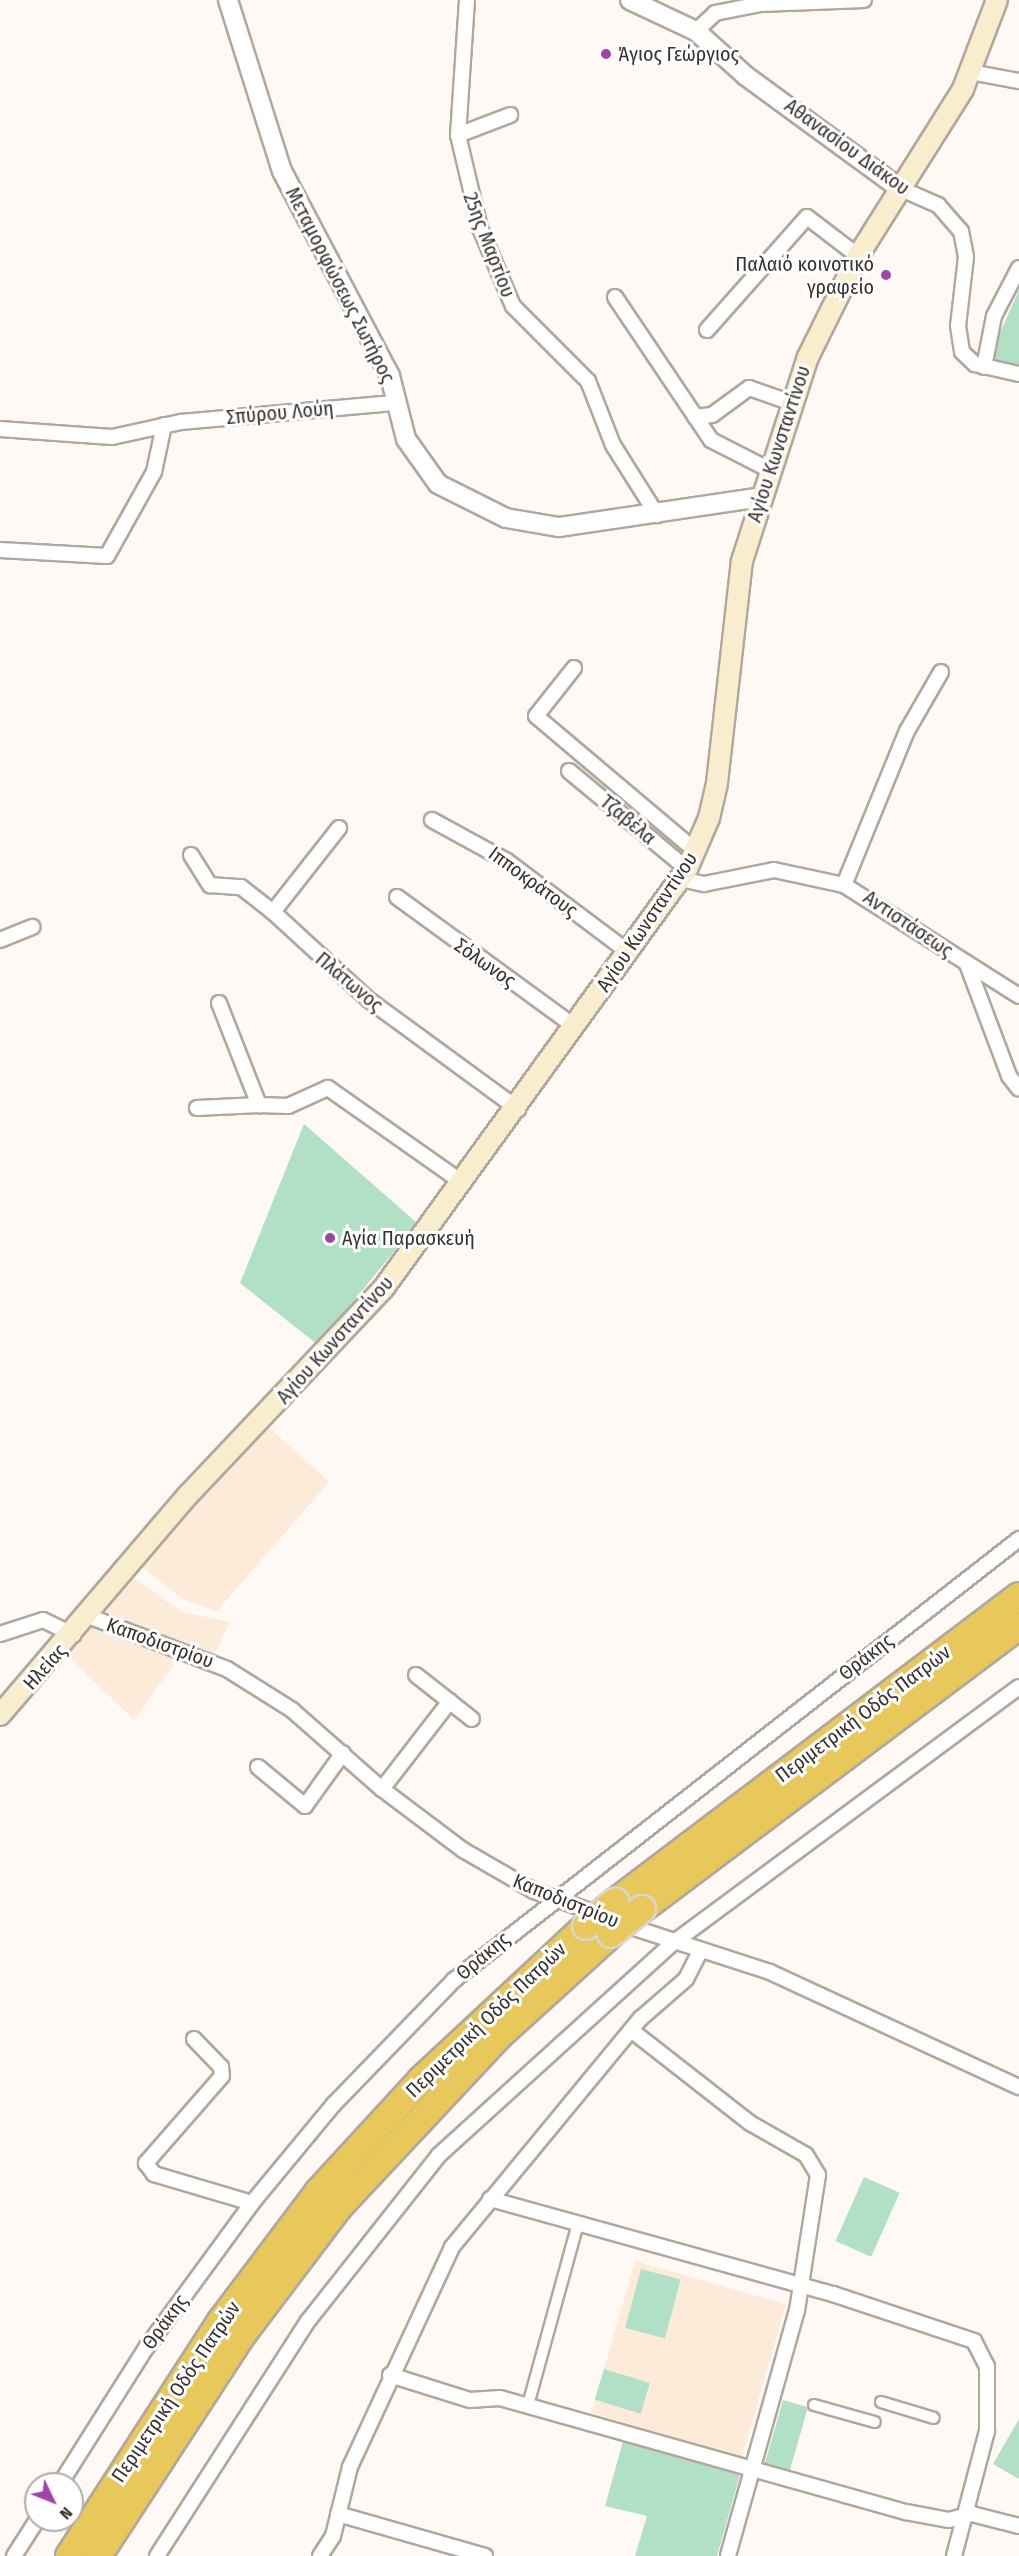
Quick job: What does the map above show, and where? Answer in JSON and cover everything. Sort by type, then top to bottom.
[{"type":"highway","name":"Περιμετρική Οδός Πατρών","points":[[69,2556],[221,2321],[319,2191],[421,2080],[586,1926],[615,1902],[1019,1596]]},
{"type":"highway","name":"Περιμετρική Οδός Πατρών","points":[[98,2556],[242,2335],[338,2208],[492,2043],[611,1934],[642,1909],[1019,1626]]},
{"type":"main road","name":"Αγίου Κωνσταντίνου","points":[[88,1616],[188,1495],[367,1308],[518,1108],[687,866],[717,783],[735,603],[761,496],[792,403],[821,325],[858,256],[970,72],[995,0]]},
{"type":"main road","name":"Ηλείας","points":[[0,1715],[74,1635],[88,1616]]},
{"type":"street","name":"Μεταμορφώσεως Σωτήρος","points":[[228,0],[274,153],[310,233],[390,376],[400,426],[420,464],[438,484],[472,505],[523,522],[559,527],[657,514],[761,496]]},
{"type":"street","name":"25ης Μαρτίου","points":[[467,0],[458,135],[465,180],[508,297],[588,381],[620,460],[657,514]]},
{"type":"street","name":"Αθανασίου Διάκου","points":[[630,0],[696,31],[746,76],[899,188],[938,205],[961,231],[966,276],[960,313],[962,352],[984,367]]},
{"type":"street","points":[[696,31],[715,13],[760,4],[864,0]]},
{"type":"street","points":[[970,72],[1019,81]]},
{"type":"street","points":[[458,135],[510,115]]},
{"type":"street","points":[[707,330],[807,217],[858,256]]},
{"type":"street","points":[[1019,268],[994,316],[984,367],[1019,374]]},
{"type":"street","points":[[615,297],[665,365],[695,417],[722,450],[770,470]]},
{"type":"street","points":[[695,417],[712,415],[749,388],[792,403]]},
{"type":"street","name":"Σπύρου Λούη","points":[[0,429],[112,438],[164,425],[396,403]]},
{"type":"street","points":[[0,550],[107,556],[154,472],[164,425]]},
{"type":"street","points":[[574,668],[536,716],[687,866]]},
{"type":"street","points":[[844,885],[908,731],[941,672]]},
{"type":"street","name":"Τζαβέλα","points":[[569,771],[687,866]]},
{"type":"street","name":"Ιπποκράτους","points":[[432,820],[507,861],[628,952]]},
{"type":"street","points":[[273,912],[339,828]]},
{"type":"street","name":"Πλάτωνος","points":[[191,855],[210,885],[241,887],[273,912],[369,1000],[518,1108]]},
{"type":"street","name":"Αντιστάσεως","points":[[687,866],[704,884],[774,870],[844,885],[967,964],[1009,1076],[1019,1089]]},
{"type":"street","name":"Σόλωνος","points":[[397,897],[575,1027]]},
{"type":"street","points":[[0,940],[32,927]]},
{"type":"street","points":[[967,964],[1019,996]]},
{"type":"street","points":[[219,1003],[259,1105]]},
{"type":"street","points":[[196,1108],[288,1106],[328,1088],[463,1183]]},
{"type":"street","name":"Θράκης","points":[[68,2472],[146,2348],[252,2203],[334,2104],[454,1980],[553,1899],[1019,1539]]},
{"type":"street","name":"Καποδιστρίου","points":[[88,1616],[227,1669],[292,1710],[382,1789],[463,1850],[553,1899],[673,1943],[770,1972],[1019,2087]]},
{"type":"street","points":[[0,1634],[43,1620],[74,1635]]},
{"type":"street","points":[[416,1675],[472,1719]]},
{"type":"street","points":[[157,2556],[308,2321],[439,2155],[673,1943],[1019,1686]]},
{"type":"street","points":[[382,1789],[450,1701]]},
{"type":"street","points":[[258,1767],[305,1806],[343,1753]]},
{"type":"street","points":[[320,2556],[338,2514],[350,2467],[390,2375],[452,2247],[489,2199],[632,2030],[686,1979],[700,1952]]},
{"type":"street","points":[[632,2030],[750,2123],[812,2162],[817,2196],[798,2286],[797,2310],[728,2556]]},
{"type":"street","points":[[194,2039],[221,2067],[222,2076],[146,2163],[154,2174],[252,2203]]},
{"type":"street","points":[[489,2199],[963,2335],[981,2349],[988,2376],[987,2431],[954,2556]]},
{"type":"street","points":[[528,2405],[578,2224]]},
{"type":"street","points":[[390,2375],[470,2400],[500,2398],[528,2405],[906,2512],[964,2517],[972,2514],[1019,2526]]},
{"type":"street","points":[[881,2403],[934,2418]]},
{"type":"street","points":[[814,2405],[875,2422]]},
{"type":"street","points":[[338,2514],[484,2556]]},
{"type":"street","points":[[14,2556],[29,2532]]},
{"type":"shaded area","points":[[264,1423],[329,1482],[217,1611],[182,1599],[138,1563]]},
{"type":"shaded area","points":[[127,1573],[182,1612],[230,1622],[214,1655],[97,1613]]},
{"type":"shaded area","points":[[89,1621],[181,1654],[134,1720],[65,1653]]},
{"type":"shaded area","points":[[635,2261],[786,2304],[742,2456],[591,2413]]},
{"type":"green space","points":[[1019,290],[1019,373],[985,366]]},
{"type":"green space","points":[[304,1124],[417,1223],[318,1345],[240,1283]]},
{"type":"green space","points":[[864,2177],[900,2193],[871,2257],[836,2241]]},
{"type":"green space","points":[[641,2269],[681,2280],[665,2339],[625,2328]]},
{"type":"green space","points":[[604,2369],[650,2383],[641,2414],[595,2400]]},
{"type":"green space","points":[[783,2400],[808,2407],[790,2471],[765,2463]]},
{"type":"green space","points":[[1019,2419],[1019,2479],[993,2464]]},
{"type":"green space","points":[[623,2441],[740,2475],[717,2556],[635,2556],[647,2516],[605,2506]]},
{"type":"place","name":"Άγιος Γεώργιος","points":[[606,54]]},
{"type":"place","name":"Παλαιό κοινοτικό γραφείο","points":[[886,275]]},
{"type":"place","name":"Αγία Παρασκευή","points":[[330,1238]]}]
